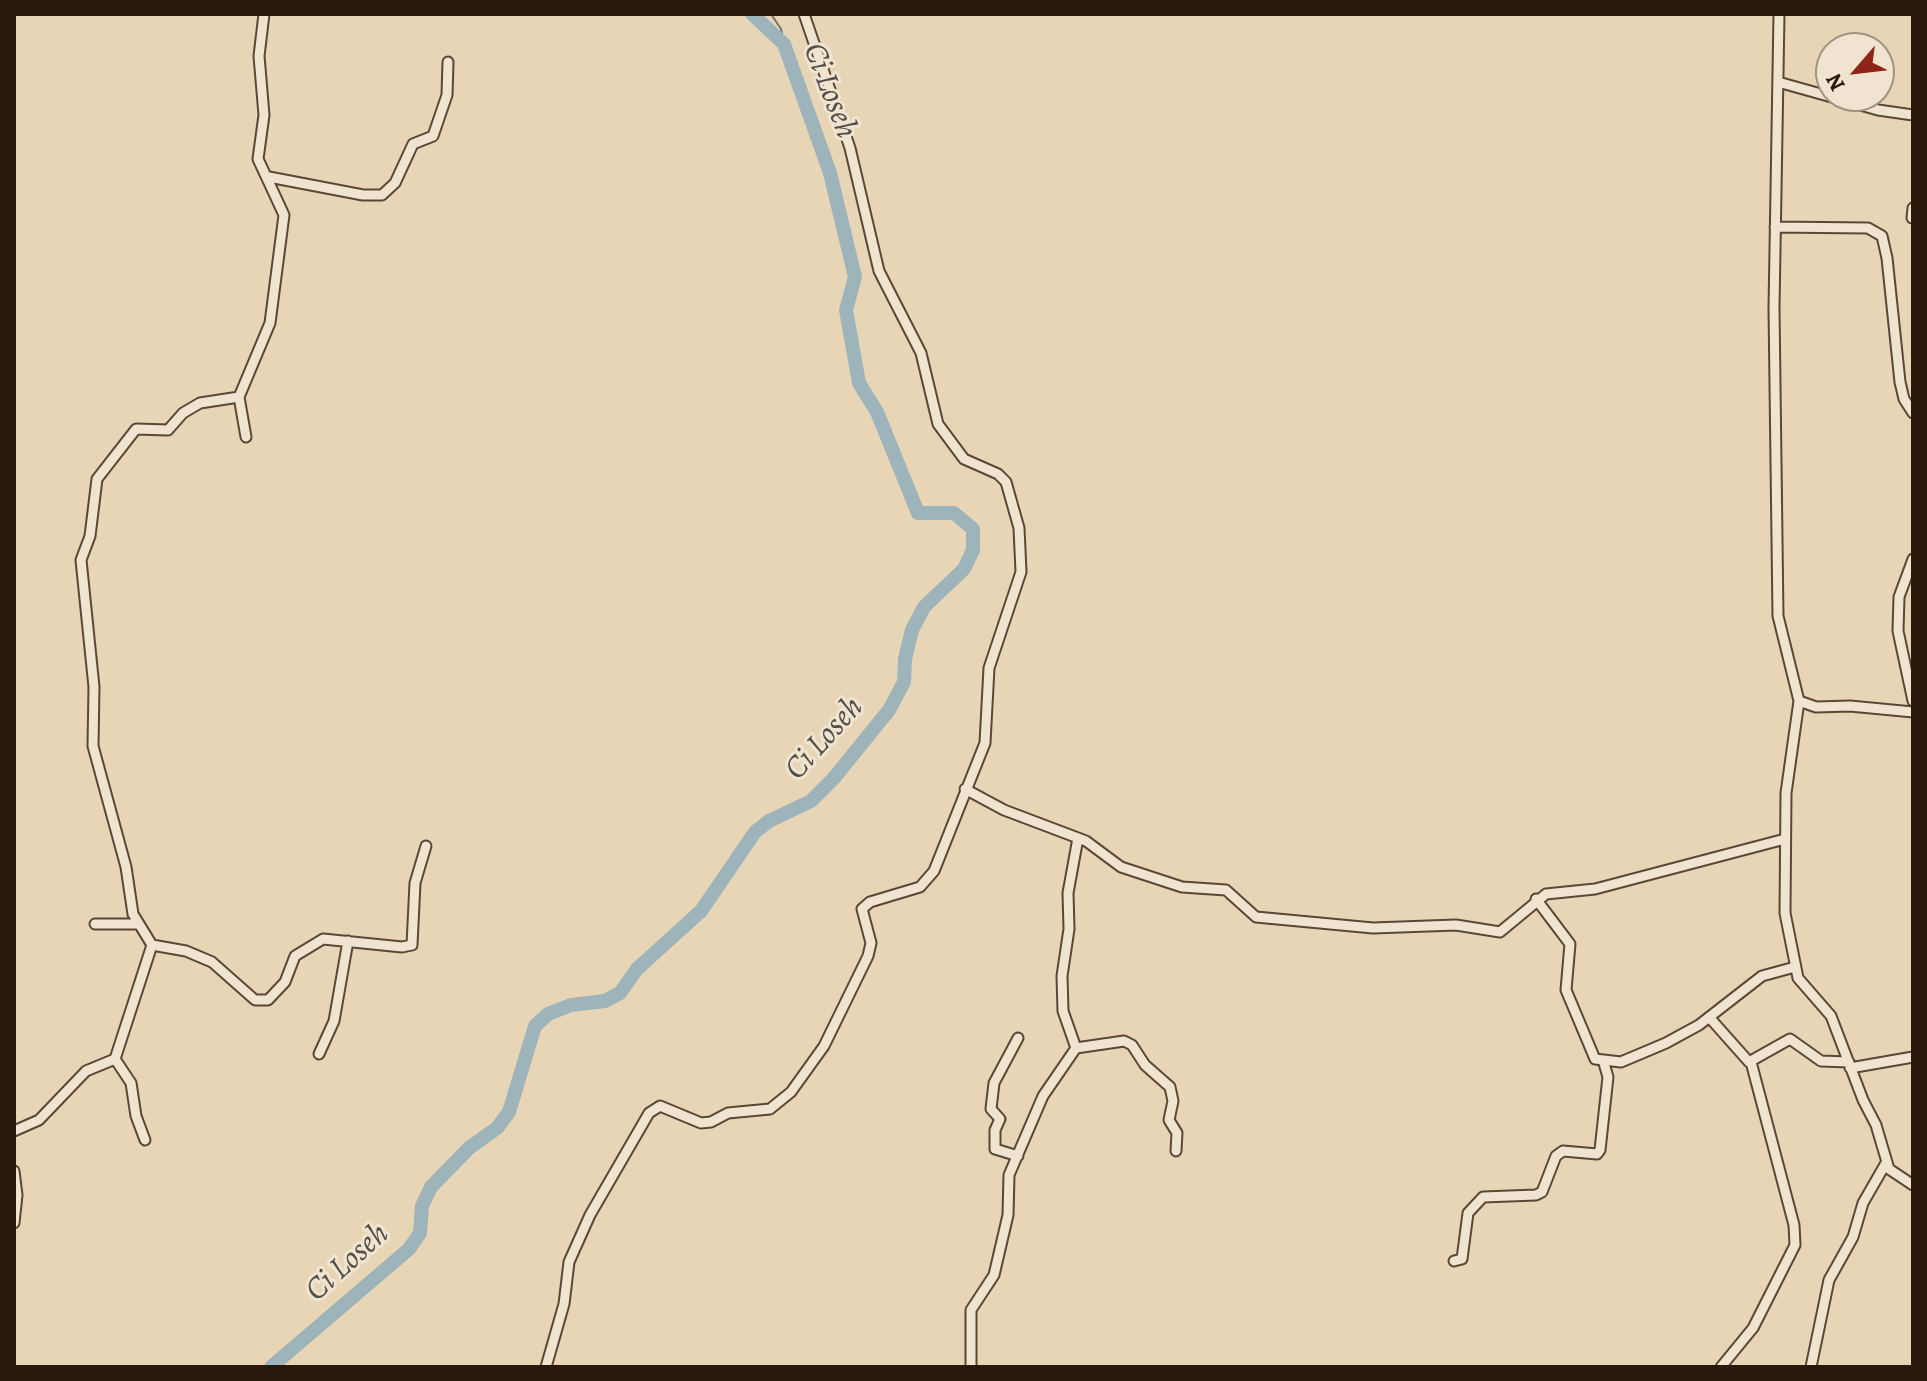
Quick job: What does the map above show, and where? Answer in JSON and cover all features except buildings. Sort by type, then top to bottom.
[{"type":"street","points":[[246,437],[239,397],[273,310],[284,215],[258,159],[264,115],[259,56],[264,14]]},
{"type":"street","points":[[546,1367],[564,1304],[569,1262],[590,1215],[649,1113],[660,1106],[701,1123],[711,1122],[728,1113],[767,1110],[791,1092],[824,1046],[868,956],[871,943],[862,909],[870,902],[911,891],[926,881],[987,738],[991,660],[1018,591],[1022,562],[1019,528],[1006,482],[998,474],[964,459],[938,424],[921,353],[879,271],[850,148],[804,14]]},
{"type":"street","points":[[1779,14],[1775,227],[1778,616],[1799,701],[1786,793],[1785,913],[1801,984],[1831,1016],[1876,1125],[1886,1163],[1892,1173],[1913,1185]]},
{"type":"street","points":[[269,177],[363,195],[382,195],[395,183],[413,144],[433,136],[447,95],[448,62]]},
{"type":"street","points":[[1778,82],[1878,110],[1913,115]]},
{"type":"street","points":[[1775,227],[1868,228],[1882,236],[1900,382],[1904,399],[1913,413]]},
{"type":"street","points":[[239,397],[200,403],[183,413],[168,430],[141,427],[132,433],[115,461],[97,479],[90,536],[81,560],[94,687],[93,746],[129,876],[130,906],[137,924],[152,945],[186,951],[212,962],[259,1001],[274,998],[295,956],[323,939],[402,947],[414,942],[415,883],[426,846]]},
{"type":"street","points":[[1913,559],[1899,597],[1898,631],[1913,701]]},
{"type":"street","points":[[1799,701],[1816,707],[1913,712]]},
{"type":"street","points":[[965,789],[1004,810],[1078,838],[1121,867],[1139,874],[1182,887],[1226,890],[1246,910],[1272,921],[1306,920],[1373,928],[1456,925],[1500,932],[1515,923],[1536,899],[1546,894],[1595,889],[1785,839]]},
{"type":"street","points":[[1076,1048],[1063,1011],[1062,976],[1069,929],[1068,893],[1078,838]]},
{"type":"street","points":[[1536,899],[1570,944],[1566,990],[1595,1059],[1621,1062],[1634,1057],[1690,1031],[1762,976],[1795,967]]},
{"type":"street","points":[[95,924],[137,924]]},
{"type":"street","points":[[319,1054],[334,1021],[348,941]]},
{"type":"street","points":[[14,1131],[39,1120],[86,1071],[115,1059],[152,945]]},
{"type":"street","points":[[1709,1017],[1746,1061],[1751,1062],[1793,1039],[1821,1061],[1850,1065],[1913,1057]]},
{"type":"street","points":[[1018,1038],[994,1083],[991,1109],[1000,1119],[995,1130],[995,1149],[1018,1156]]},
{"type":"street","points":[[971,1367],[971,1310],[994,1275],[1008,1215],[1009,1175],[1043,1096],[1076,1048],[1124,1041],[1132,1045],[1145,1065],[1170,1087],[1173,1101],[1169,1120],[1177,1133],[1176,1151]]},
{"type":"street","points":[[115,1059],[131,1083],[136,1116],[145,1140]]},
{"type":"street","points":[[1454,1261],[1462,1259],[1468,1213],[1483,1197],[1536,1195],[1542,1192],[1556,1156],[1563,1151],[1597,1154],[1600,1150],[1608,1077],[1603,1060]]},
{"type":"street","points":[[1721,1367],[1753,1328],[1795,1245],[1794,1225],[1751,1062]]},
{"type":"street","points":[[1811,1367],[1829,1280],[1853,1237],[1863,1203],[1886,1163]]},
{"type":"street","points":[[14,1171],[17,1195],[14,1223]]},
{"type":"waterway","name":"Ci Loseh","points":[[271,1367],[409,1249],[420,1233],[422,1206],[431,1187],[469,1148],[497,1128],[509,1112],[535,1026],[548,1014],[571,1005],[605,1001],[620,993],[637,969],[701,911],[755,832],[769,821],[811,801],[834,778],[889,710],[904,682],[905,659],[912,630],[924,607],[964,569],[973,550],[973,529],[954,513],[918,513],[877,412],[859,383],[846,310],[855,277],[830,173],[784,44],[752,14]]},
{"type":"waterway","points":[[771,14],[781,29],[784,44]]}]
